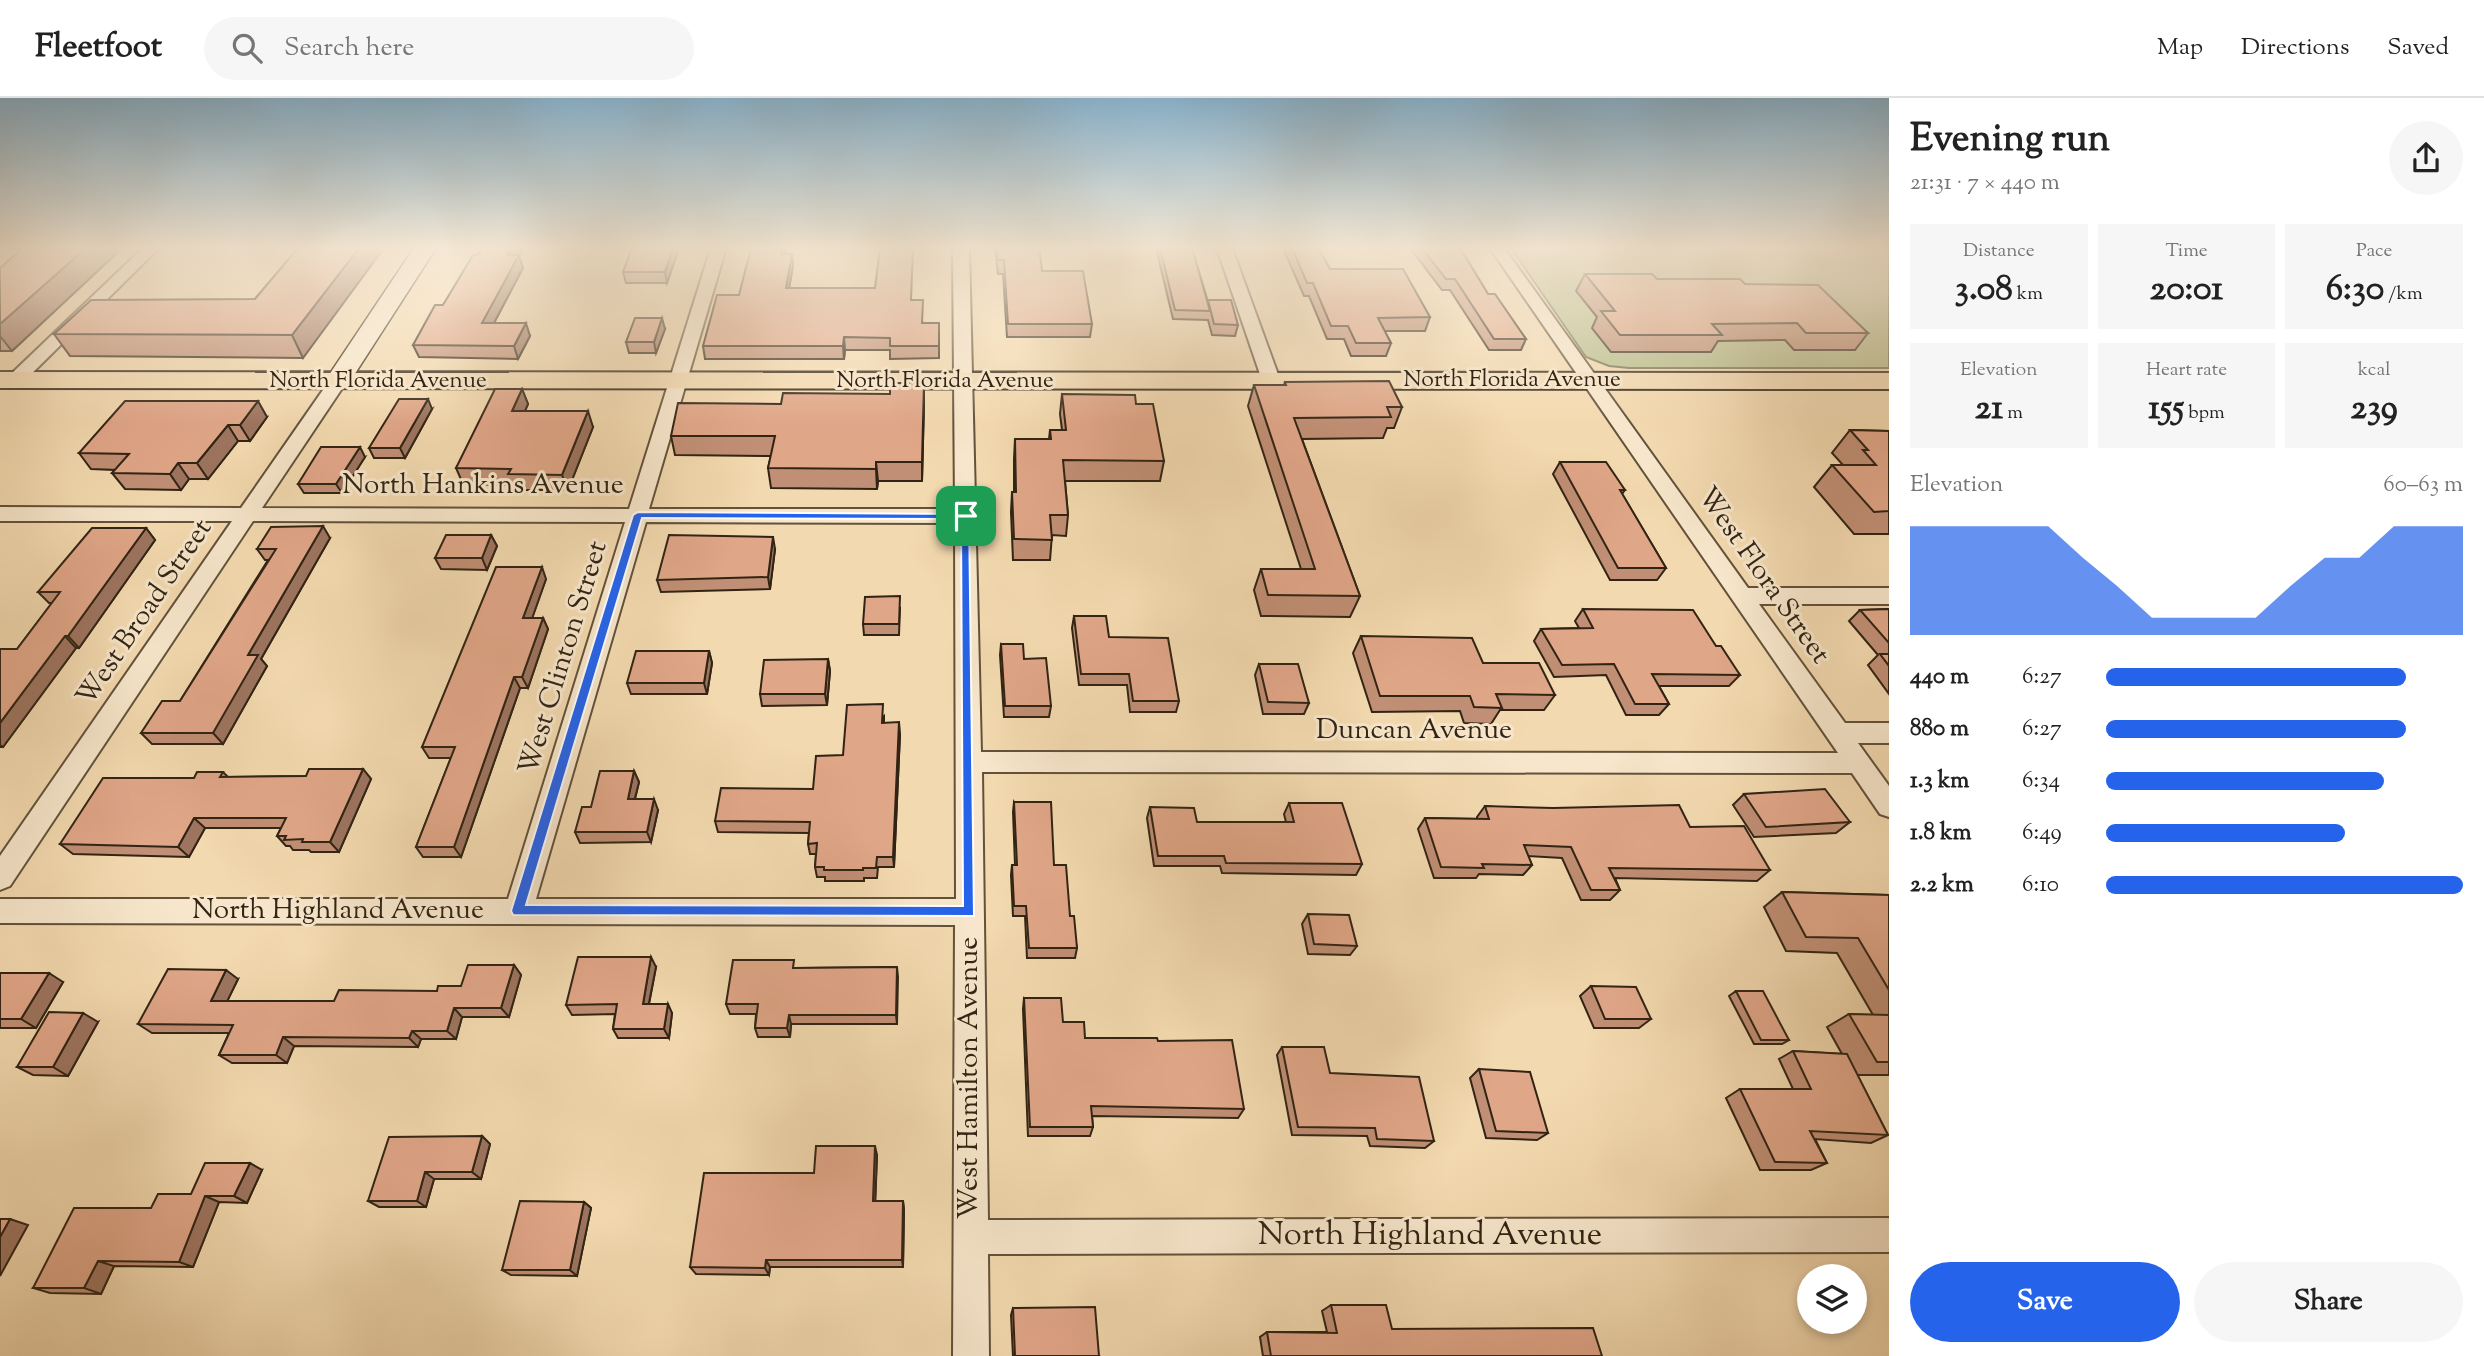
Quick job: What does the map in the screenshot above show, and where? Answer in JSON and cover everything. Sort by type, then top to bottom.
[{"type":"main road","name":"North Florida Avenue","points":[[8,380],[1889,382]]},
{"type":"street","points":[[8,380],[87,307]]},
{"type":"street","points":[[338,381],[387,307]]},
{"type":"street","name":"West Clinton Street","points":[[518,911],[700,307]]},
{"type":"street","name":"West Hamilton Avenue","points":[[962,307],[971,1356]]},
{"type":"street","points":[[1245,307],[1271,380]]},
{"type":"street","name":"West Flora Street","points":[[1538,307],[1889,806]]},
{"type":"street","name":"West Broad Street","points":[[0,878],[338,381]]},
{"type":"street","name":"North Hankins Avenue","points":[[0,514],[966,516]]},
{"type":"street","points":[[1741,596],[1889,596]]},
{"type":"street","points":[[1838,733],[1889,733]]},
{"type":"street","name":"Duncan Avenue","points":[[968,762],[1859,764]]},
{"type":"street","name":"North Highland Avenue","points":[[0,911],[969,912]]},
{"type":"street","name":"North Highland Avenue","points":[[971,1237],[1889,1235]]},
{"type":"green space","points":[[1551,307],[1889,307],[1889,368],[1629,368],[1609,366],[1586,357]]},
{"type":"building","points":[[0,307],[20,307],[0,324]]},
{"type":"building","points":[[84,307],[314,307],[292,335],[54,334]]},
{"type":"building","points":[[434,307],[491,307],[482,323],[526,323],[514,346],[413,345]]},
{"type":"building","points":[[714,307],[923,307],[922,323],[939,323],[939,346],[890,346],[890,338],[844,337],[843,346],[703,346]]},
{"type":"building","points":[[1007,307],[1089,307],[1092,324],[1008,324]]},
{"type":"building","points":[[1174,307],[1209,307],[1210,311],[1175,310]]},
{"type":"building","points":[[1210,307],[1233,307],[1238,325],[1214,324]]},
{"type":"building","points":[[1323,307],[1424,307],[1430,317],[1378,318],[1391,343],[1356,343],[1348,326],[1331,326]]},
{"type":"building","points":[[1473,307],[1504,307],[1526,339],[1494,339]]},
{"type":"building","points":[[1612,307],[1841,307],[1868,333],[1806,333],[1797,323],[1712,324],[1722,335],[1620,335],[1601,311],[1615,311]]},
{"type":"building","points":[[635,318],[662,318],[654,342],[626,342]]},
{"type":"building","points":[[1389,381],[1402,407],[1387,407],[1391,417],[1294,418],[1360,596],[1268,595],[1261,569],[1315,569],[1254,385]]},
{"type":"building","points":[[890,383],[924,383],[922,462],[876,462],[876,469],[768,468],[775,436],[671,436],[678,403],[781,404],[783,393],[890,394]]},
{"type":"building","points":[[495,389],[522,389],[512,411],[588,411],[562,475],[508,474],[511,469],[456,468]]},
{"type":"building","points":[[1062,394],[1135,395],[1136,404],[1153,404],[1164,461],[1063,460],[1068,515],[1050,515],[1052,540],[1014,539],[1012,492],[1016,492],[1015,439],[1051,439],[1050,430],[1066,430]]},
{"type":"building","points":[[399,399],[428,399],[400,448],[369,448]]},
{"type":"building","points":[[125,401],[258,401],[240,425],[228,425],[197,463],[178,463],[170,474],[112,473],[129,454],[79,453]]},
{"type":"building","points":[[1850,430],[1889,431],[1889,511],[1874,512],[1832,465],[1876,465],[1863,450],[1868,450]]},
{"type":"building","points":[[321,447],[360,447],[336,484],[298,484]]},
{"type":"building","points":[[1560,462],[1606,462],[1625,490],[1620,490],[1666,568],[1618,568]]},
{"type":"building","points":[[323,526],[248,655],[258,655],[213,733],[141,733],[162,701],[180,701],[276,549],[257,549],[271,527]]},
{"type":"building","points":[[92,528],[146,528],[68,636],[65,636],[0,723],[0,649],[17,649],[60,592],[38,592]]},
{"type":"building","points":[[446,535],[491,535],[482,558],[435,558]]},
{"type":"building","points":[[669,535],[773,537],[768,577],[657,580]]},
{"type":"building","points":[[496,567],[542,567],[523,618],[543,618],[522,677],[514,677],[454,847],[416,847],[455,747],[422,747]]},
{"type":"building","points":[[900,596],[899,624],[863,624],[865,597]]},
{"type":"building","points":[[1583,609],[1693,610],[1716,646],[1721,646],[1740,675],[1652,674],[1669,704],[1635,704],[1614,664],[1562,665],[1541,629],[1593,628]]},
{"type":"building","points":[[1889,609],[1889,643],[1860,610]]},
{"type":"building","points":[[1074,616],[1106,616],[1109,637],[1168,638],[1179,701],[1133,701],[1129,674],[1081,674]]},
{"type":"building","points":[[1361,636],[1472,638],[1483,663],[1539,663],[1555,695],[1496,694],[1502,708],[1474,707],[1470,696],[1380,696]]},
{"type":"building","points":[[1001,644],[1023,644],[1024,659],[1046,658],[1051,706],[1005,706]]},
{"type":"building","points":[[636,651],[709,651],[704,683],[627,683]]},
{"type":"building","points":[[1880,654],[1889,654],[1889,666]]},
{"type":"building","points":[[828,659],[825,694],[760,694],[764,660]]},
{"type":"building","points":[[1259,664],[1298,664],[1309,703],[1268,702]]},
{"type":"building","points":[[883,704],[882,723],[899,722],[893,857],[877,857],[876,868],[824,870],[824,867],[815,867],[817,843],[808,844],[810,822],[715,821],[721,788],[813,789],[816,756],[843,755],[847,705]]},
{"type":"building","points":[[309,769],[363,769],[330,842],[284,840],[286,836],[277,836],[286,818],[194,818],[178,847],[60,844],[103,778],[194,778],[197,772],[223,772],[220,777],[306,776]]},
{"type":"building","points":[[600,771],[634,771],[628,799],[654,799],[647,832],[575,832],[582,807],[591,807]]},
{"type":"building","points":[[1825,789],[1850,822],[1766,827],[1744,794]]},
{"type":"building","points":[[1014,802],[1051,802],[1054,865],[1066,865],[1070,916],[1074,916],[1077,948],[1029,948],[1026,906],[1014,906],[1012,865],[1017,865]]},
{"type":"building","points":[[1289,803],[1342,803],[1362,864],[1226,863],[1224,856],[1158,856],[1150,807],[1194,808],[1197,822],[1294,822]]},
{"type":"building","points":[[1679,805],[1690,827],[1744,826],[1770,870],[1609,868],[1620,890],[1591,890],[1571,847],[1524,845],[1532,865],[1441,867],[1425,818],[1489,819],[1485,806],[1553,808]]},
{"type":"building","points":[[1782,892],[1889,895],[1889,990],[1858,938],[1806,937]]},
{"type":"building","points":[[1308,914],[1349,915],[1357,946],[1314,944]]},
{"type":"building","points":[[578,957],[651,957],[643,1004],[668,1004],[664,1029],[613,1029],[617,1004],[566,1005]]},
{"type":"building","points":[[733,960],[794,960],[793,968],[897,967],[896,1015],[789,1015],[787,1028],[755,1028],[758,1004],[726,1004]]},
{"type":"building","points":[[468,965],[514,965],[501,1008],[454,1008],[447,1031],[412,1031],[409,1038],[283,1037],[276,1055],[219,1055],[233,1025],[138,1024],[168,969],[226,970],[211,1001],[334,1001],[339,990],[437,991],[438,986],[461,986]]},
{"type":"building","points":[[0,973],[49,973],[21,1019],[0,1019]]},
{"type":"building","points":[[1591,986],[1636,987],[1651,1019],[1605,1019]]},
{"type":"building","points":[[1736,991],[1763,991],[1789,1040],[1761,1040]]},
{"type":"building","points":[[1024,998],[1061,998],[1063,1022],[1084,1022],[1085,1038],[1232,1040],[1244,1109],[1091,1106],[1093,1127],[1030,1127]]},
{"type":"building","points":[[49,1012],[83,1013],[53,1067],[17,1067]]},
{"type":"building","points":[[1849,1014],[1889,1015],[1889,1062],[1877,1062]]},
{"type":"building","points":[[1282,1047],[1324,1047],[1330,1073],[1419,1077],[1434,1141],[1377,1139],[1375,1128],[1298,1127]]},
{"type":"building","points":[[1793,1051],[1847,1054],[1888,1135],[1810,1131],[1827,1163],[1775,1162],[1740,1089],[1811,1089]]},
{"type":"building","points":[[1479,1069],[1530,1072],[1548,1133],[1496,1131]]},
{"type":"building","points":[[482,1136],[472,1172],[425,1172],[417,1201],[368,1201],[389,1137]]},
{"type":"building","points":[[816,1146],[875,1146],[873,1201],[903,1201],[902,1260],[766,1260],[765,1268],[690,1267],[704,1173],[814,1173]]},
{"type":"building","points":[[205,1163],[250,1163],[234,1196],[205,1196],[179,1262],[98,1261],[84,1288],[33,1288],[74,1208],[151,1208],[158,1194],[191,1194]]},
{"type":"building","points":[[520,1201],[584,1202],[570,1270],[502,1270]]},
{"type":"building","points":[[0,1219],[10,1219],[0,1237]]},
{"type":"building","points":[[1331,1305],[1386,1305],[1392,1329],[1593,1328],[1602,1356],[1271,1356],[1267,1332],[1337,1333]]},
{"type":"building","points":[[1095,1307],[1099,1356],[1015,1356],[1013,1308]]},
{"type":"route","points":[[638,515],[966,516],[969,912],[518,911],[638,515]]}]
